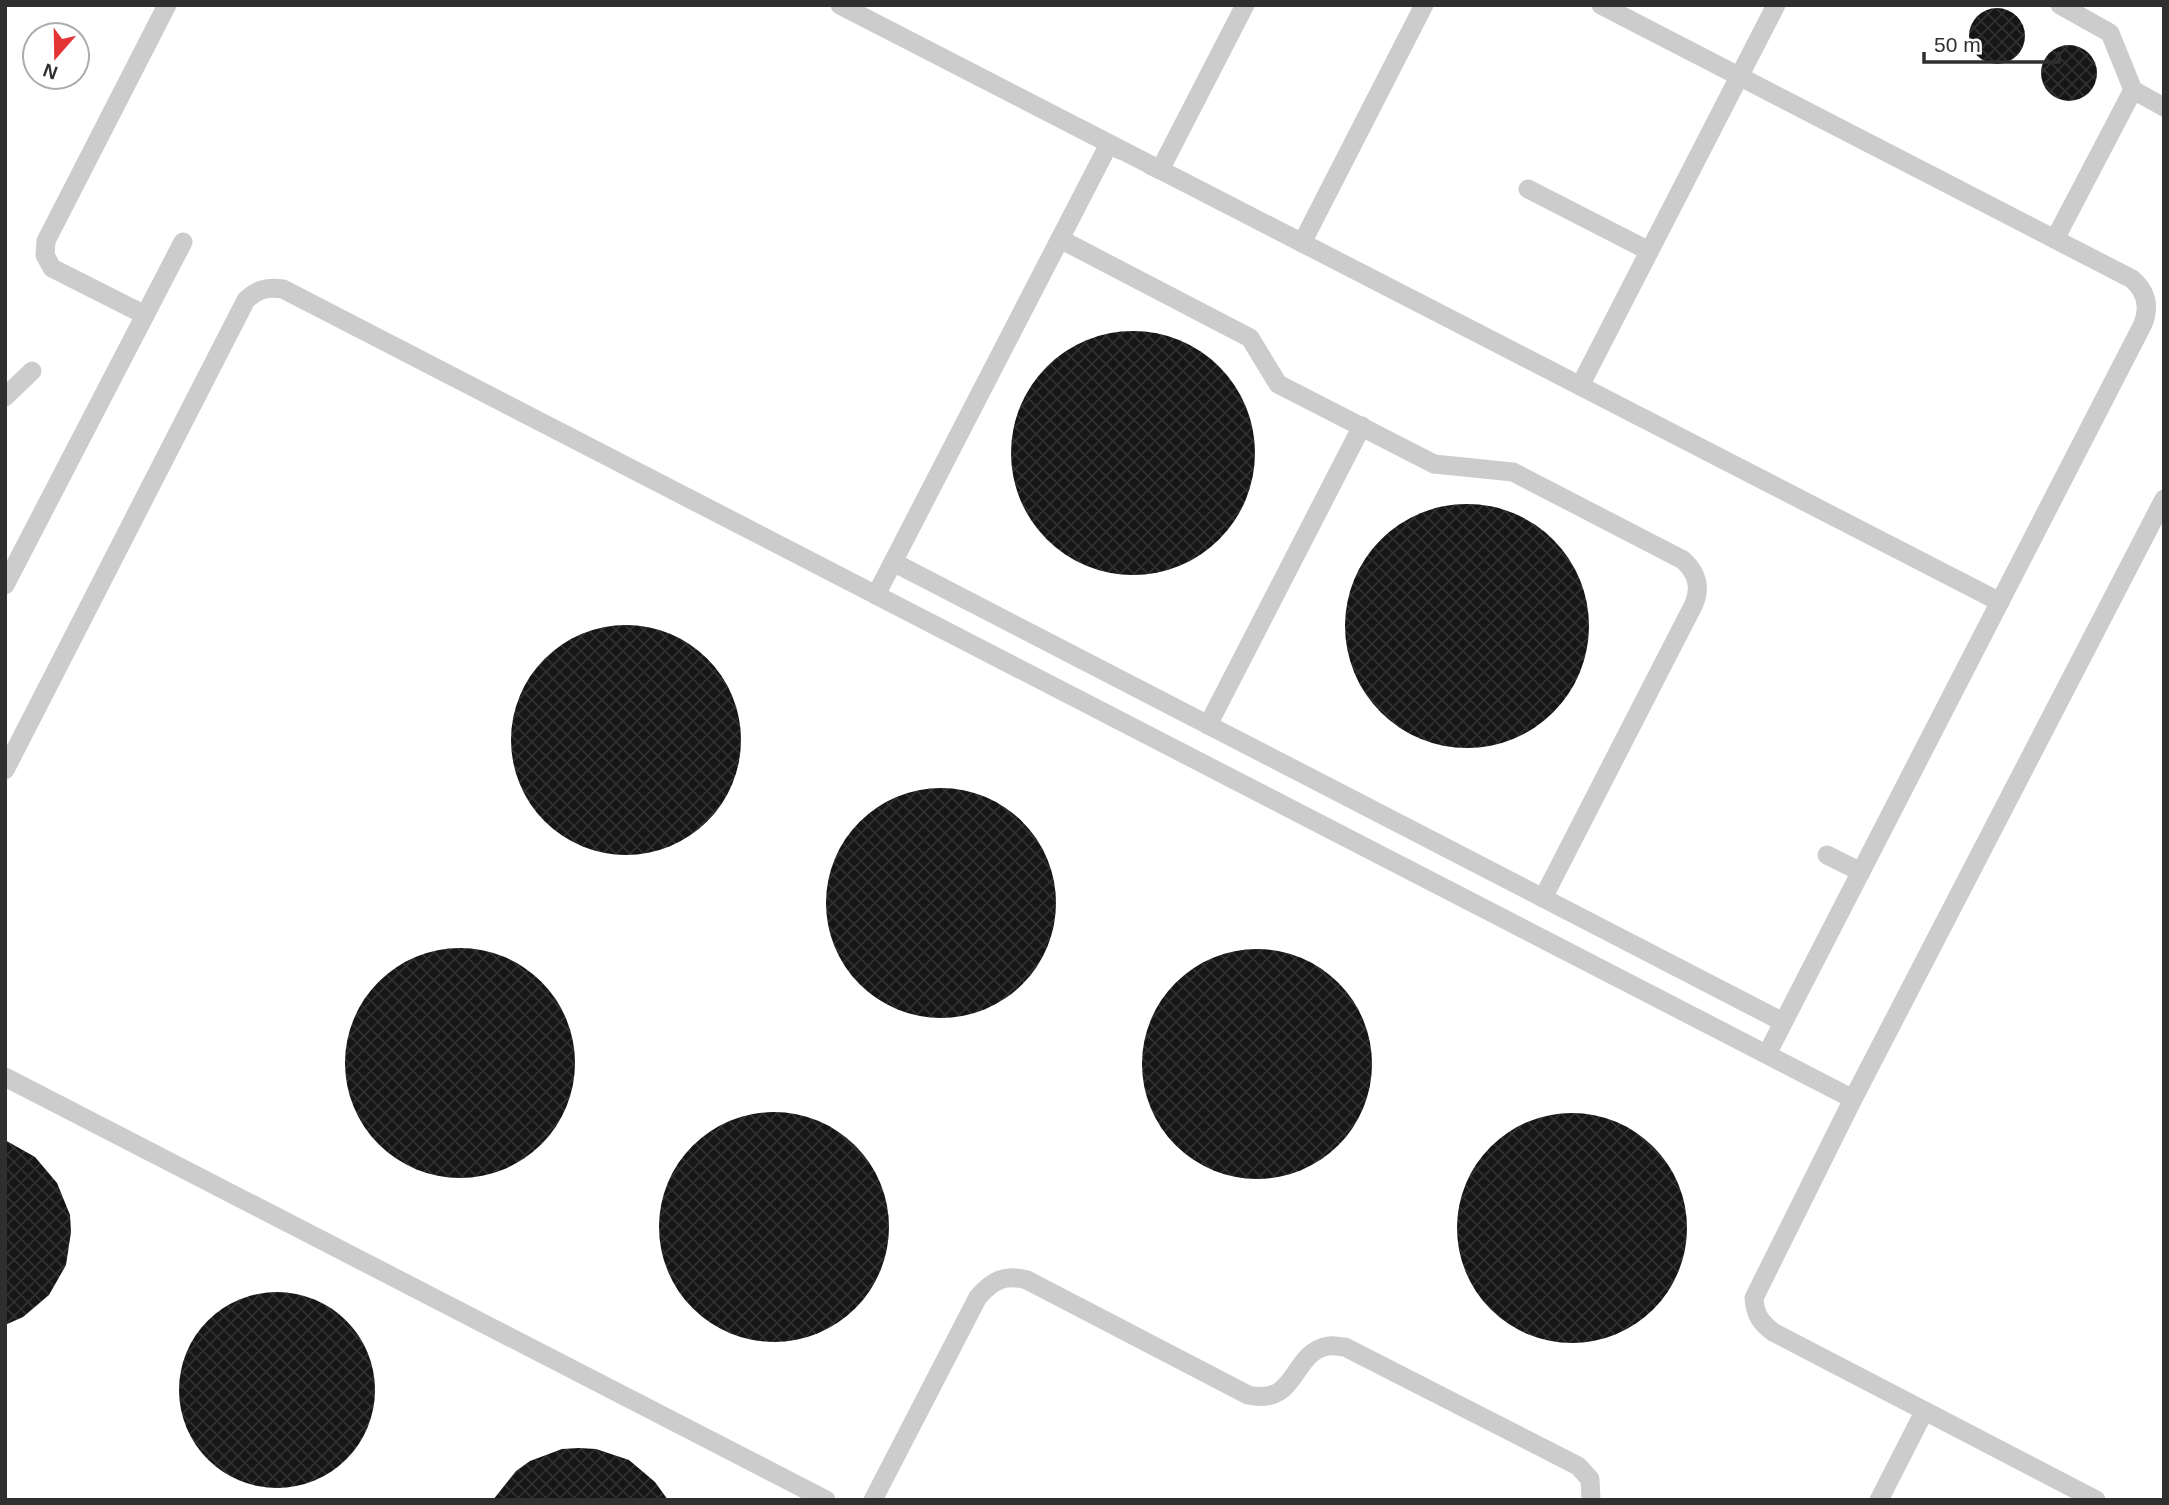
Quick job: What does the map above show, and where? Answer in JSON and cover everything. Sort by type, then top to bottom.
[{"type":"lane","points":[[145,315],[52,268],[45,255],[46,241],[167,5]]},
{"type":"lane","points":[[840,5],[2000,602]]},
{"type":"lane","points":[[876,595],[1109,144],[1160,170],[1245,5]]},
{"type":"lane","points":[[1301,243],[1424,5]]},
{"type":"lane","points":[[1601,5],[2132,279],[2143,291],[2146,299],[2146,316],[1767,1054]]},
{"type":"lane","points":[[1580,386],[1776,5]]},
{"type":"lane","points":[[2060,5],[2110,33],[2133,90],[2164,107]]},
{"type":"lane","points":[[2055,239],[2133,90]]},
{"type":"lane","points":[[1528,189],[1649,251]]},
{"type":"lane","points":[[1060,239],[1250,338],[1278,384],[1434,464],[1513,472],[1690,566],[1697,580],[1695,604],[1543,898]]},
{"type":"lane","points":[[5,585],[183,242]]},
{"type":"lane","points":[[5,770],[246,300],[256,291],[269,287],[283,289],[1853,1099]]},
{"type":"lane","points":[[5,397],[32,371]]},
{"type":"lane","points":[[1208,725],[1362,426]]},
{"type":"lane","points":[[2096,1500],[1773,1332],[1761,1323],[1755,1310],[1754,1297],[1853,1099],[2164,499]]},
{"type":"lane","points":[[893,562],[1783,1022]]},
{"type":"lane","points":[[1827,855],[1861,872]]},
{"type":"lane","points":[[5,1077],[825,1500]]},
{"type":"lane","points":[[873,1500],[978,1297],[987,1286],[999,1278],[1012,1276],[1027,1280],[1248,1395],[1261,1398],[1272,1396],[1285,1387],[1312,1353],[1328,1346],[1345,1347],[1578,1466],[1590,1479],[1591,1500]]},
{"type":"lane","points":[[1879,1500],[1924,1412]]},
{"type":"building","points":[[1997,8],[2008,10],[2017,16],[2023,25],[2023,47],[2017,56],[2008,62],[1997,64],[1986,62],[1977,56],[1971,47],[1969,36],[1971,25],[1977,16],[1986,10]]},
{"type":"building","points":[[2069,45],[2080,47],[2089,53],[2095,62],[2095,84],[2089,93],[2080,99],[2069,101],[2058,99],[2049,93],[2043,84],[2041,73],[2043,62],[2049,53],[2058,47]]},
{"type":"building","points":[[1121,331],[1145,331],[1191,345],[1211,358],[1228,375],[1246,406],[1253,429],[1253,477],[1241,511],[1228,531],[1211,548],[1191,561],[1168,570],[1145,575],[1121,575],[1075,561],[1055,548],[1038,531],[1025,511],[1016,488],[1011,465],[1011,441],[1025,395],[1038,375],[1055,358],[1075,345],[1098,336]]},
{"type":"building","points":[[1455,504],[1479,504],[1503,509],[1525,518],[1545,531],[1562,548],[1575,568],[1584,590],[1589,626],[1587,650],[1575,684],[1562,704],[1545,721],[1525,734],[1503,743],[1479,748],[1455,748],[1431,743],[1409,734],[1389,721],[1372,704],[1359,684],[1350,662],[1345,638],[1345,614],[1350,590],[1359,568],[1372,548],[1389,531],[1409,518],[1431,509]]},
{"type":"building","points":[[615,625],[637,625],[680,638],[699,651],[715,667],[728,686],[736,707],[741,740],[739,762],[728,794],[715,813],[699,829],[680,842],[659,850],[637,855],[615,855],[572,842],[553,829],[537,813],[524,794],[516,773],[511,751],[511,729],[524,686],[537,667],[553,651],[572,638],[593,630]]},
{"type":"building","points":[[930,788],[952,788],[974,793],[1005,807],[1030,830],[1051,870],[1056,903],[1054,925],[1047,947],[1037,967],[1014,992],[974,1013],[952,1018],[930,1018],[908,1013],[877,999],[852,976],[831,936],[826,914],[826,892],[831,870],[845,839],[868,814],[908,793]]},
{"type":"building","points":[[449,948],[471,948],[493,953],[524,967],[549,990],[570,1030],[575,1063],[573,1085],[566,1107],[556,1127],[533,1152],[493,1173],[471,1178],[449,1178],[427,1173],[396,1159],[371,1136],[350,1096],[345,1074],[345,1052],[350,1030],[364,999],[387,974],[427,953]]},
{"type":"building","points":[[1246,949],[1268,949],[1290,954],[1321,968],[1346,991],[1367,1031],[1372,1064],[1370,1086],[1363,1108],[1353,1128],[1330,1153],[1290,1174],[1268,1179],[1246,1179],[1224,1174],[1193,1160],[1168,1137],[1147,1097],[1142,1075],[1142,1053],[1147,1031],[1161,1000],[1184,975],[1224,954]]},
{"type":"building","points":[[763,1112],[785,1112],[807,1117],[838,1131],[863,1154],[884,1194],[889,1227],[887,1249],[880,1271],[870,1291],[847,1316],[807,1337],[785,1342],[763,1342],[741,1337],[710,1323],[685,1300],[664,1260],[659,1238],[659,1216],[664,1194],[678,1163],[701,1138],[741,1117]]},
{"type":"building","points":[[1561,1113],[1583,1113],[1626,1126],[1645,1139],[1661,1155],[1674,1174],[1682,1195],[1687,1228],[1685,1250],[1674,1282],[1661,1301],[1645,1317],[1626,1330],[1605,1338],[1583,1343],[1561,1343],[1518,1330],[1499,1317],[1483,1301],[1470,1282],[1462,1261],[1457,1239],[1457,1217],[1470,1174],[1483,1155],[1499,1139],[1518,1126],[1539,1118]]},
{"type":"building","points":[[5,1140],[35,1157],[57,1183],[70,1215],[71,1232],[66,1265],[49,1295],[23,1317],[5,1325]]},
{"type":"building","points":[[277,1292],[314,1300],[346,1321],[367,1353],[375,1390],[367,1427],[346,1459],[314,1480],[277,1488],[240,1480],[208,1459],[187,1427],[179,1390],[187,1353],[208,1321],[240,1300]]},
{"type":"building","points":[[562,1449],[596,1449],[629,1460],[655,1482],[668,1500],[493,1500],[516,1471],[530,1461]]}]
